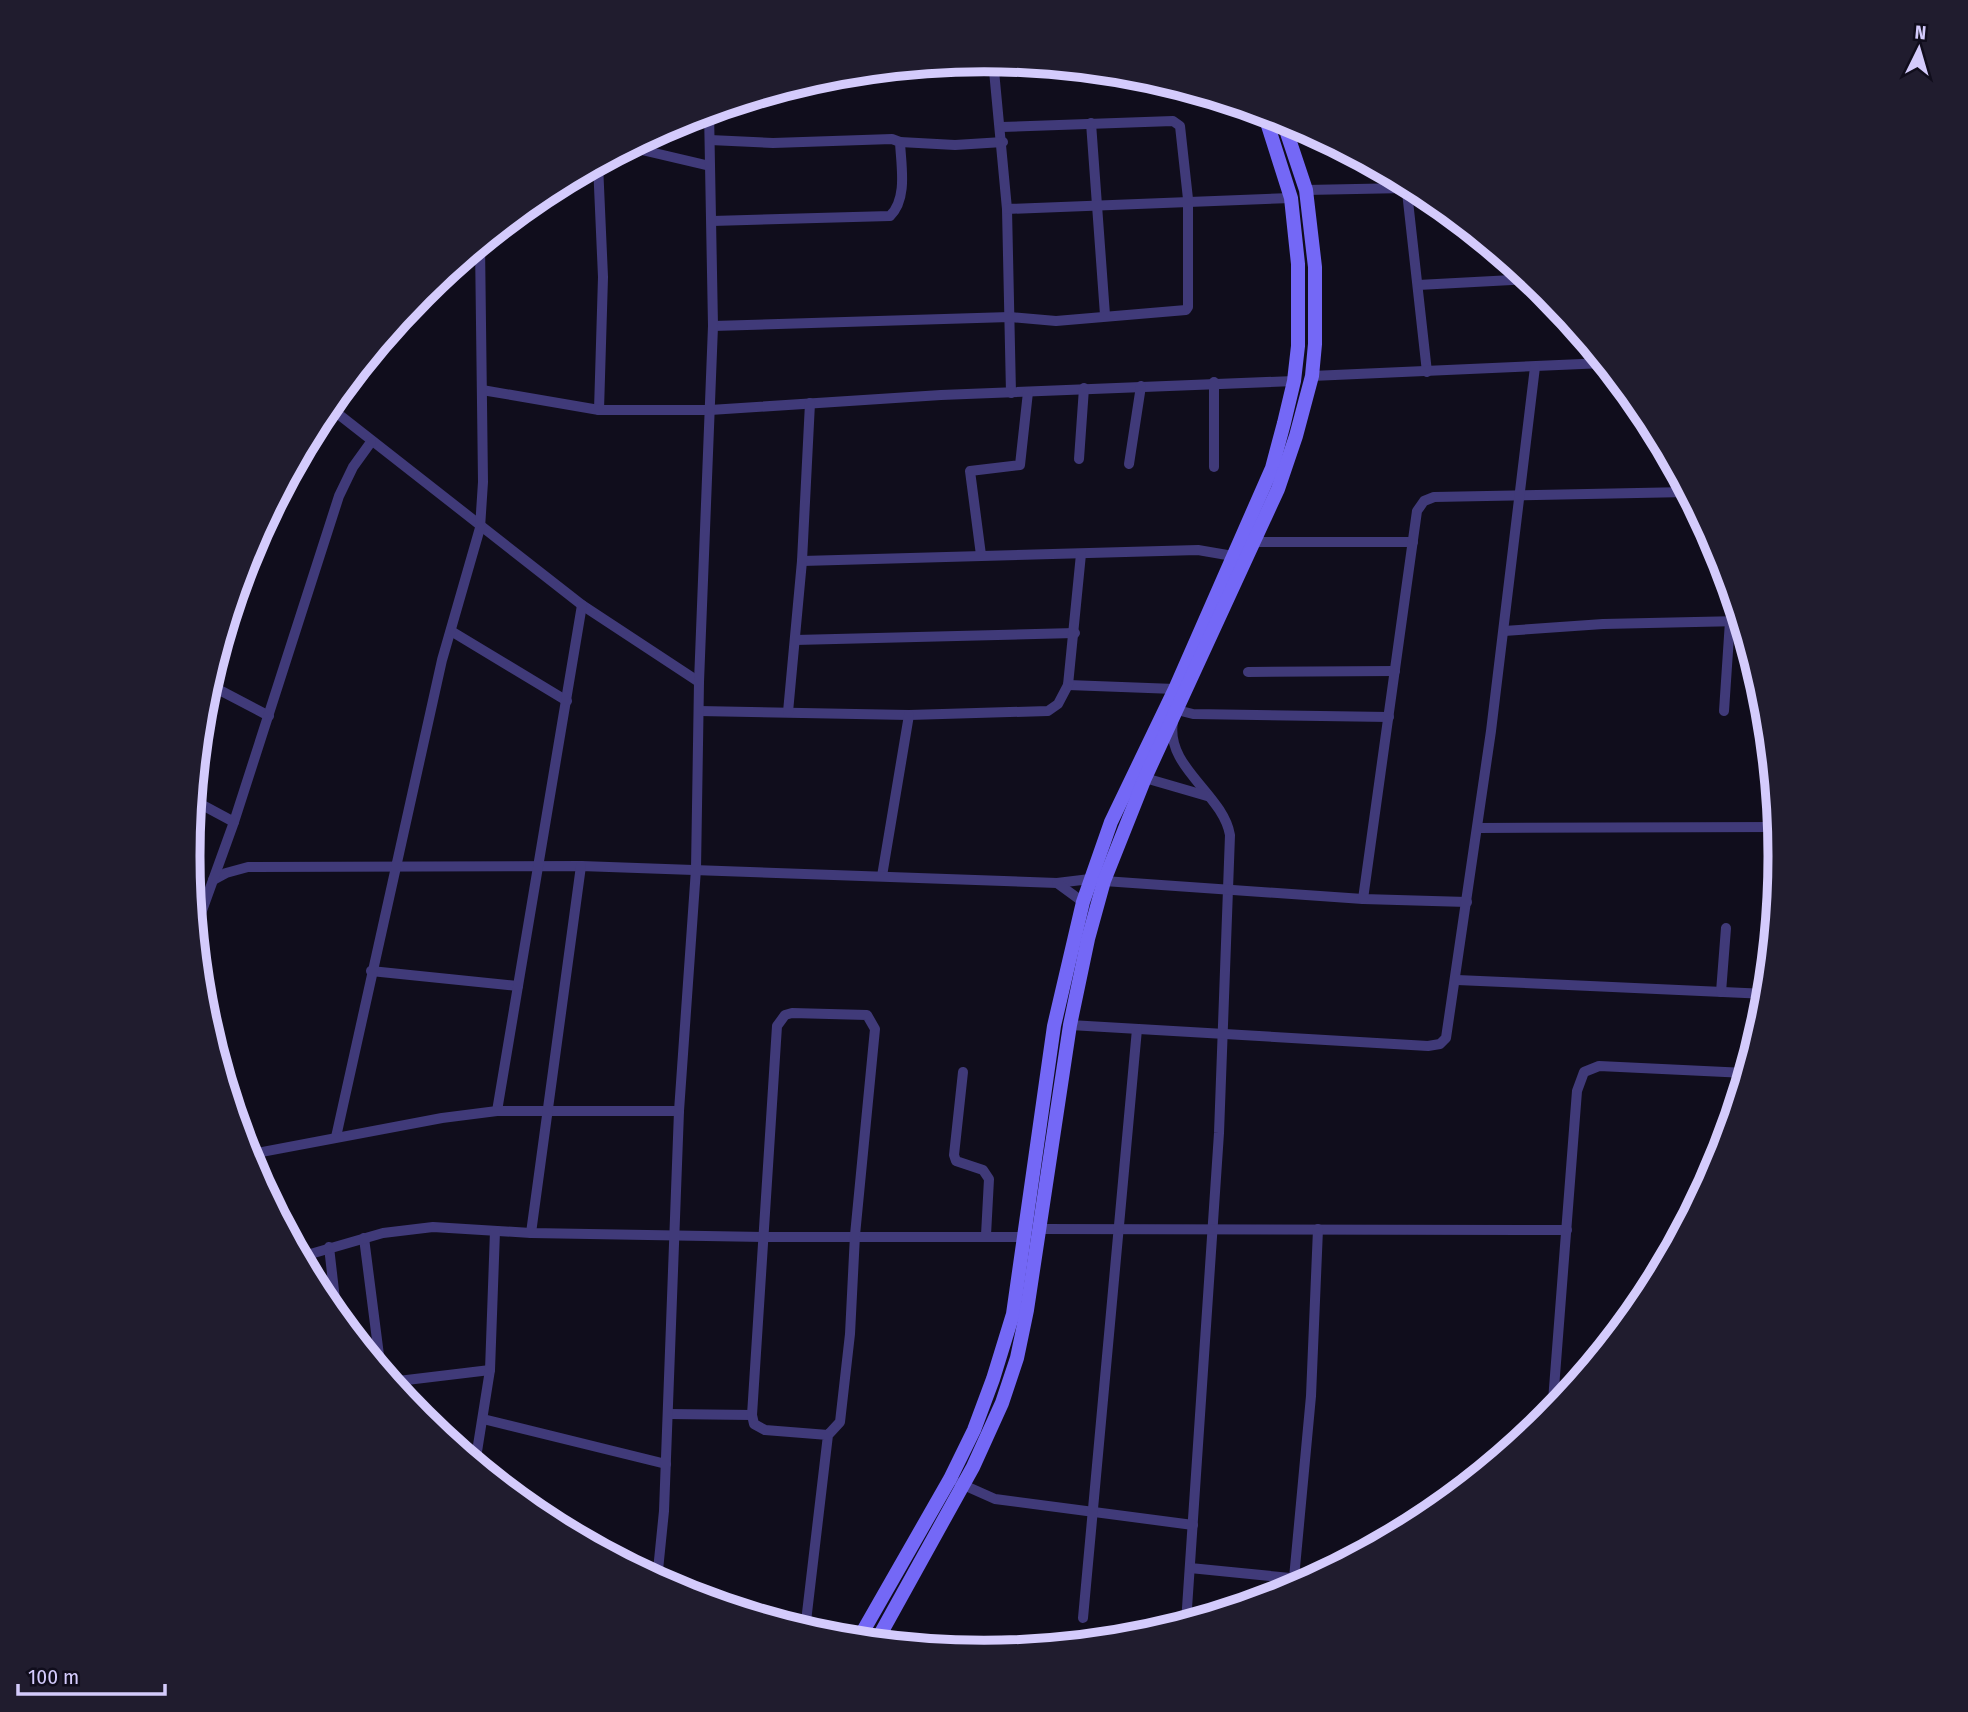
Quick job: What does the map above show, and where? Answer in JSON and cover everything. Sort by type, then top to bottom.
[{"type":"main road","points":[[864,1631],[957,1482],[1002,1403],[1017,1358],[1041,1228],[1070,1026],[1071,978],[1111,822],[1175,689],[1272,468],[1294,381],[1300,309],[1295,218],[1268,125]]},
{"type":"main road","points":[[880,1634],[957,1482],[1006,1342],[1083,902],[1097,880],[1175,714],[1288,464],[1312,376],[1317,317],[1306,190],[1287,132]]},
{"type":"street","points":[[995,72],[1002,127],[1007,209],[1011,393]]},
{"type":"street","points":[[657,1568],[666,1464],[679,1111],[696,869],[699,682],[713,326],[709,121]]},
{"type":"street","points":[[713,326],[1010,317],[1056,321],[1105,315],[1177,313],[1188,307],[1188,200],[1180,126],[1173,121],[1002,127]]},
{"type":"street","points":[[1091,124],[1105,315]]},
{"type":"street","points":[[710,140],[773,143],[881,138],[900,142],[955,145],[1003,142]]},
{"type":"street","points":[[712,221],[890,216],[895,210],[902,185],[900,142]]},
{"type":"street","points":[[643,150],[710,166]]},
{"type":"street","points":[[598,174],[603,277],[599,410]]},
{"type":"street","points":[[1306,190],[1390,186]]},
{"type":"street","points":[[1407,196],[1427,372]]},
{"type":"street","points":[[1007,209],[1291,198]]},
{"type":"street","points":[[336,1137],[393,868],[401,852],[450,631],[480,528],[480,255]]},
{"type":"street","points":[[1418,285],[1514,279]]},
{"type":"street","points":[[1312,376],[1594,364]]},
{"type":"street","points":[[1070,1026],[1436,1046],[1444,1042],[1448,1034],[1457,980],[1478,828],[1535,367]]},
{"type":"street","points":[[482,390],[599,410],[710,410],[1084,388],[1294,381]]},
{"type":"street","points":[[1214,382],[1214,467]]},
{"type":"street","points":[[1129,464],[1142,386]]},
{"type":"street","points":[[1079,459],[1084,388]]},
{"type":"street","points":[[981,555],[970,471],[1020,465],[1028,393]]},
{"type":"street","points":[[788,712],[802,561],[810,403]]},
{"type":"street","points":[[337,413],[480,528],[582,605],[699,682]]},
{"type":"street","points":[[201,911],[234,822],[342,489],[371,442]]},
{"type":"street","points":[[1363,899],[1417,512],[1428,498],[1678,492]]},
{"type":"street","points":[[1254,542],[1413,542]]},
{"type":"street","points":[[802,561],[1198,550],[1234,556]]},
{"type":"street","points":[[699,711],[909,715],[1040,713],[1058,704],[1068,685],[1081,554]]},
{"type":"street","points":[[497,1111],[533,888],[541,865],[582,605]]},
{"type":"street","points":[[1504,631],[1603,624],[1732,621]]},
{"type":"street","points":[[1724,711],[1734,628]]},
{"type":"street","points":[[450,631],[567,701]]},
{"type":"street","points":[[795,640],[1074,633]]},
{"type":"street","points":[[1248,672],[1395,671]]},
{"type":"street","points":[[1068,685],[1175,689]]},
{"type":"street","points":[[218,689],[269,716]]},
{"type":"street","points":[[1187,1614],[1224,1035],[1228,827],[1222,810],[1208,796],[1179,751],[1171,728],[1175,714],[1389,717]]},
{"type":"street","points":[[882,876],[909,715]]},
{"type":"street","points":[[1145,778],[1208,796]]},
{"type":"street","points":[[201,804],[234,822]]},
{"type":"street","points":[[1478,828],[1767,827]]},
{"type":"street","points":[[213,880],[248,867],[541,865],[1057,883],[1097,880],[1363,899],[1467,902]]},
{"type":"street","points":[[531,1233],[582,866]]},
{"type":"street","points":[[1057,883],[1083,902]]},
{"type":"street","points":[[201,900],[205,901]]},
{"type":"street","points":[[1721,992],[1726,928]]},
{"type":"street","points":[[372,971],[518,986]]},
{"type":"street","points":[[1457,980],[1756,994]]},
{"type":"street","points":[[806,1620],[828,1435],[836,1428],[841,1415],[850,1334],[855,1235],[874,1023],[867,1015],[792,1013],[785,1014],[778,1026],[752,1415],[754,1424],[765,1430],[828,1435]]},
{"type":"street","points":[[1083,1618],[1137,1029]]},
{"type":"street","points":[[1554,1395],[1577,1091],[1584,1072],[1599,1066],[1738,1073]]},
{"type":"street","points":[[963,1072],[954,1155],[956,1161],[983,1170],[989,1178],[986,1234]]},
{"type":"street","points":[[258,1153],[442,1118],[497,1111],[679,1111]]},
{"type":"street","points":[[309,1254],[408,1228],[433,1227],[531,1233],[764,1237],[986,1234],[1024,1237]]},
{"type":"street","points":[[1041,1228],[1567,1230]]},
{"type":"street","points":[[1294,1576],[1311,1396],[1318,1229]]},
{"type":"street","points":[[477,1454],[490,1370],[495,1231]]},
{"type":"street","points":[[363,1238],[379,1354]]},
{"type":"street","points":[[329,1247],[335,1295]]},
{"type":"street","points":[[401,1381],[490,1370]]},
{"type":"street","points":[[668,1414],[752,1415]]},
{"type":"street","points":[[483,1419],[666,1464]]},
{"type":"street","points":[[957,1482],[995,1499],[1193,1525]]},
{"type":"street","points":[[1190,1569],[1291,1578]]}]
